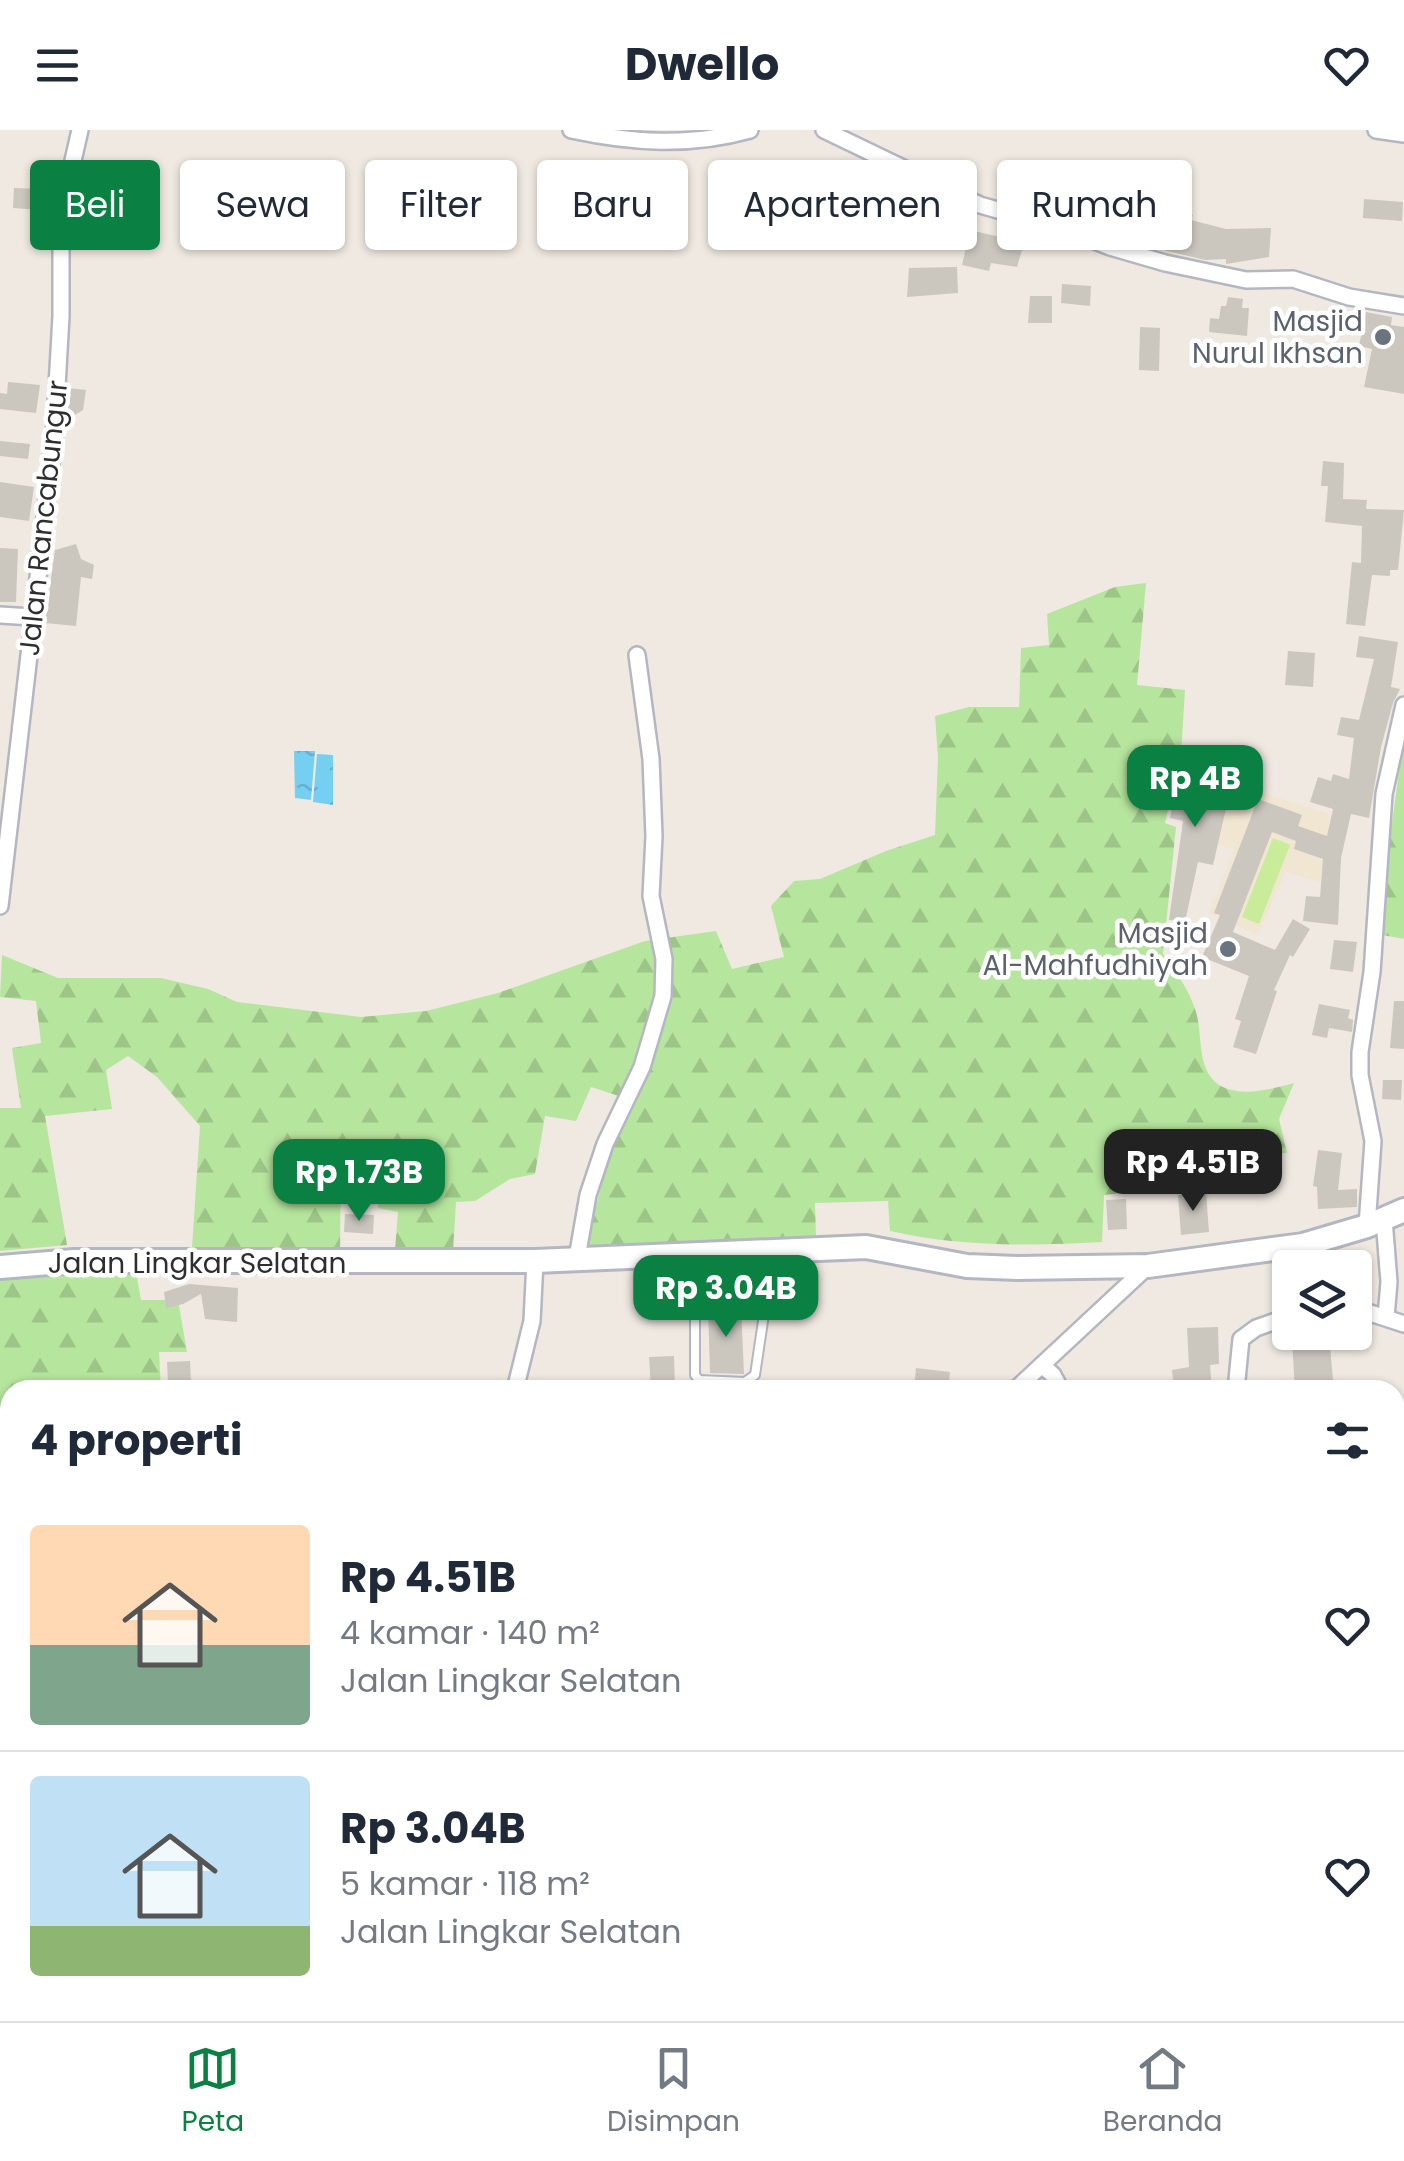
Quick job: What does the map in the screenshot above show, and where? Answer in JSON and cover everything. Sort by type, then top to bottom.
[{"type":"street","name":"Jalan Rancabungur","points":[[0,906],[54,439],[62,316],[61,213],[80,130]]},
{"type":"street","points":[[571,130],[603,137],[692,142],[750,130]]},
{"type":"street","points":[[824,130],[980,206],[1064,229],[1110,247],[1246,280],[1293,280],[1348,297],[1404,306]]},
{"type":"street","points":[[1376,130],[1404,134]]},
{"type":"street","points":[[0,616],[32,617]]},
{"type":"street","points":[[577,1258],[588,1195],[605,1144],[642,1067],[663,996],[664,959],[651,896],[651,759],[637,655]]},
{"type":"street","points":[[1386,1317],[1389,1282],[1385,1218],[1360,1075],[1360,1052],[1372,972],[1384,794],[1404,705]]},
{"type":"street","name":"Jalan Lingkar Selatan","points":[[0,1267],[107,1260],[534,1261],[866,1247],[966,1266],[1148,1266],[1303,1245],[1385,1218]]},
{"type":"street","points":[[517,1380],[532,1321],[534,1261]]},
{"type":"street","points":[[1026,1380],[1148,1266]]},
{"type":"street","points":[[1372,1313],[1404,1324]]},
{"type":"street","points":[[1237,1380],[1241,1339],[1272,1322]]},
{"type":"street","points":[[1042,1365],[1056,1380]]},
{"type":"lane","points":[[748,1380],[755,1375],[774,1250]]},
{"type":"lane","points":[[695,1254],[694,1375],[698,1380]]},
{"type":"shaded area","points":[[1207,782],[1256,791],[1330,814],[1320,882],[1286,872],[1257,935],[1209,913],[1234,850],[1196,837]]},
{"type":"green space","points":[[1146,583],[1137,685],[1185,690],[1181,754],[1165,823],[1176,827],[1163,954],[1192,1001],[1204,1064],[1214,1081],[1247,1092],[1294,1083],[1279,1119],[1287,1153],[1206,1155],[1200,1185],[1104,1195],[1102,1242],[996,1244],[916,1236],[890,1231],[888,1201],[815,1203],[816,1238],[585,1249],[613,1141],[631,1100],[591,1087],[576,1121],[545,1116],[535,1174],[510,1179],[475,1201],[456,1202],[453,1252],[395,1250],[398,1212],[378,1208],[381,1165],[341,1162],[340,1251],[192,1248],[200,1126],[157,1077],[128,1056],[106,1070],[112,1109],[45,1116],[67,1245],[0,1251],[0,1108],[21,1108],[12,1048],[41,1043],[36,1001],[0,997],[2,955],[58,978],[161,978],[208,989],[237,1002],[361,1017],[426,1011],[498,993],[645,941],[716,931],[732,969],[784,957],[771,906],[794,881],[820,879],[935,835],[935,716],[969,707],[1019,707],[1021,648],[1049,645],[1047,614],[1115,587]]},
{"type":"green space","points":[[1404,750],[1404,939],[1377,934]]},
{"type":"green space","points":[[1273,838],[1290,845],[1259,924],[1242,917]]},
{"type":"green space","points":[[77,1271],[136,1272],[141,1300],[178,1300],[187,1352],[159,1352],[160,1380],[0,1380],[0,1278]]},
{"type":"water","points":[[294,751],[315,751],[311,800],[295,798]]},
{"type":"water","points":[[317,754],[333,755],[333,805],[313,802]]},
{"type":"building","points":[[14,188],[30,189],[30,209],[13,208]]},
{"type":"building","points":[[1364,199],[1403,202],[1402,221],[1363,218]]},
{"type":"building","points":[[1192,220],[1226,229],[1271,228],[1269,257],[1226,264],[1226,259],[1205,260],[1163,250],[1192,250]]},
{"type":"building","points":[[977,232],[997,236],[997,250],[1022,250],[1017,267],[991,263],[989,271],[962,265],[965,250],[977,250]]},
{"type":"building","points":[[957,267],[958,293],[907,297],[909,268]]},
{"type":"building","points":[[1062,284],[1091,286],[1090,306],[1061,303]]},
{"type":"building","points":[[1030,296],[1052,296],[1052,323],[1028,323]]},
{"type":"building","points":[[1228,297],[1243,299],[1242,308],[1249,308],[1247,336],[1209,332],[1210,318],[1219,319],[1221,306],[1226,306]]},
{"type":"building","points":[[1366,312],[1392,317],[1391,325],[1404,327],[1404,394],[1364,387],[1372,349],[1359,346]]},
{"type":"building","points":[[1140,327],[1160,328],[1159,371],[1139,370]]},
{"type":"building","points":[[8,382],[40,385],[36,413],[0,409],[0,393],[7,394]]},
{"type":"building","points":[[68,388],[86,390],[83,410],[68,419]]},
{"type":"building","points":[[0,441],[30,444],[28,459],[0,456]]},
{"type":"building","points":[[1323,461],[1344,463],[1343,499],[1367,500],[1366,509],[1404,510],[1398,570],[1390,570],[1390,576],[1372,575],[1365,626],[1346,624],[1352,562],[1361,563],[1362,526],[1325,522],[1328,486],[1321,486]]},
{"type":"building","points":[[0,482],[34,487],[29,521],[0,517]]},
{"type":"building","points":[[76,544],[81,559],[94,565],[92,579],[81,577],[76,626],[45,623],[55,550]]},
{"type":"building","points":[[0,548],[18,549],[16,602],[0,602]]},
{"type":"building","points":[[1359,636],[1398,642],[1391,687],[1400,689],[1381,747],[1369,818],[1351,814],[1341,858],[1338,925],[1303,921],[1306,896],[1320,897],[1323,859],[1294,849],[1296,841],[1272,832],[1233,932],[1275,950],[1293,919],[1310,929],[1293,957],[1290,955],[1274,990],[1277,991],[1256,1054],[1233,1047],[1241,1021],[1235,1019],[1249,976],[1202,957],[1220,915],[1214,913],[1258,799],[1302,815],[1298,826],[1327,836],[1333,809],[1310,802],[1318,777],[1331,781],[1333,774],[1349,779],[1354,738],[1337,735],[1341,717],[1359,720],[1374,659],[1356,657]]},
{"type":"building","points":[[1288,651],[1315,653],[1313,687],[1285,685]]},
{"type":"building","points":[[1184,759],[1211,765],[1205,786],[1230,791],[1213,865],[1198,862],[1185,922],[1169,920],[1183,821],[1170,818]]},
{"type":"building","points":[[1334,940],[1357,942],[1353,972],[1330,969]]},
{"type":"building","points":[[1394,1001],[1404,1001],[1404,1049],[1390,1048]]},
{"type":"building","points":[[1319,1004],[1350,1010],[1352,1032],[1329,1028],[1327,1038],[1312,1035]]},
{"type":"building","points":[[1383,1080],[1402,1080],[1401,1100],[1382,1099]]},
{"type":"building","points":[[1318,1150],[1342,1153],[1338,1190],[1357,1189],[1357,1207],[1318,1209],[1317,1187],[1313,1186]]},
{"type":"building","points":[[1206,1193],[1209,1232],[1181,1235],[1178,1195]]},
{"type":"building","points":[[1126,1199],[1127,1229],[1108,1230],[1106,1200]]},
{"type":"building","points":[[345,1214],[374,1215],[373,1234],[344,1232]]},
{"type":"building","points":[[731,1279],[754,1279],[755,1294],[731,1295]]},
{"type":"building","points":[[189,1284],[238,1288],[237,1322],[205,1319],[201,1294],[166,1308],[164,1292]]},
{"type":"building","points":[[741,1306],[744,1374],[710,1373],[708,1307]]},
{"type":"building","points":[[1218,1327],[1219,1364],[1210,1365],[1211,1380],[1173,1380],[1172,1370],[1189,1367],[1187,1328]]},
{"type":"building","points":[[1293,1350],[1330,1350],[1333,1380],[1294,1380]]},
{"type":"building","points":[[674,1356],[675,1380],[650,1380],[649,1357]]},
{"type":"building","points":[[190,1361],[191,1380],[168,1380],[167,1362]]},
{"type":"building","points":[[916,1368],[950,1372],[949,1380],[915,1380]]},
{"type":"place","name":"Masjid Nurul Ikhsan","points":[[1383,337]]},
{"type":"place","name":"Masjid Al-Mahfudhiyah","points":[[1228,949]]}]
